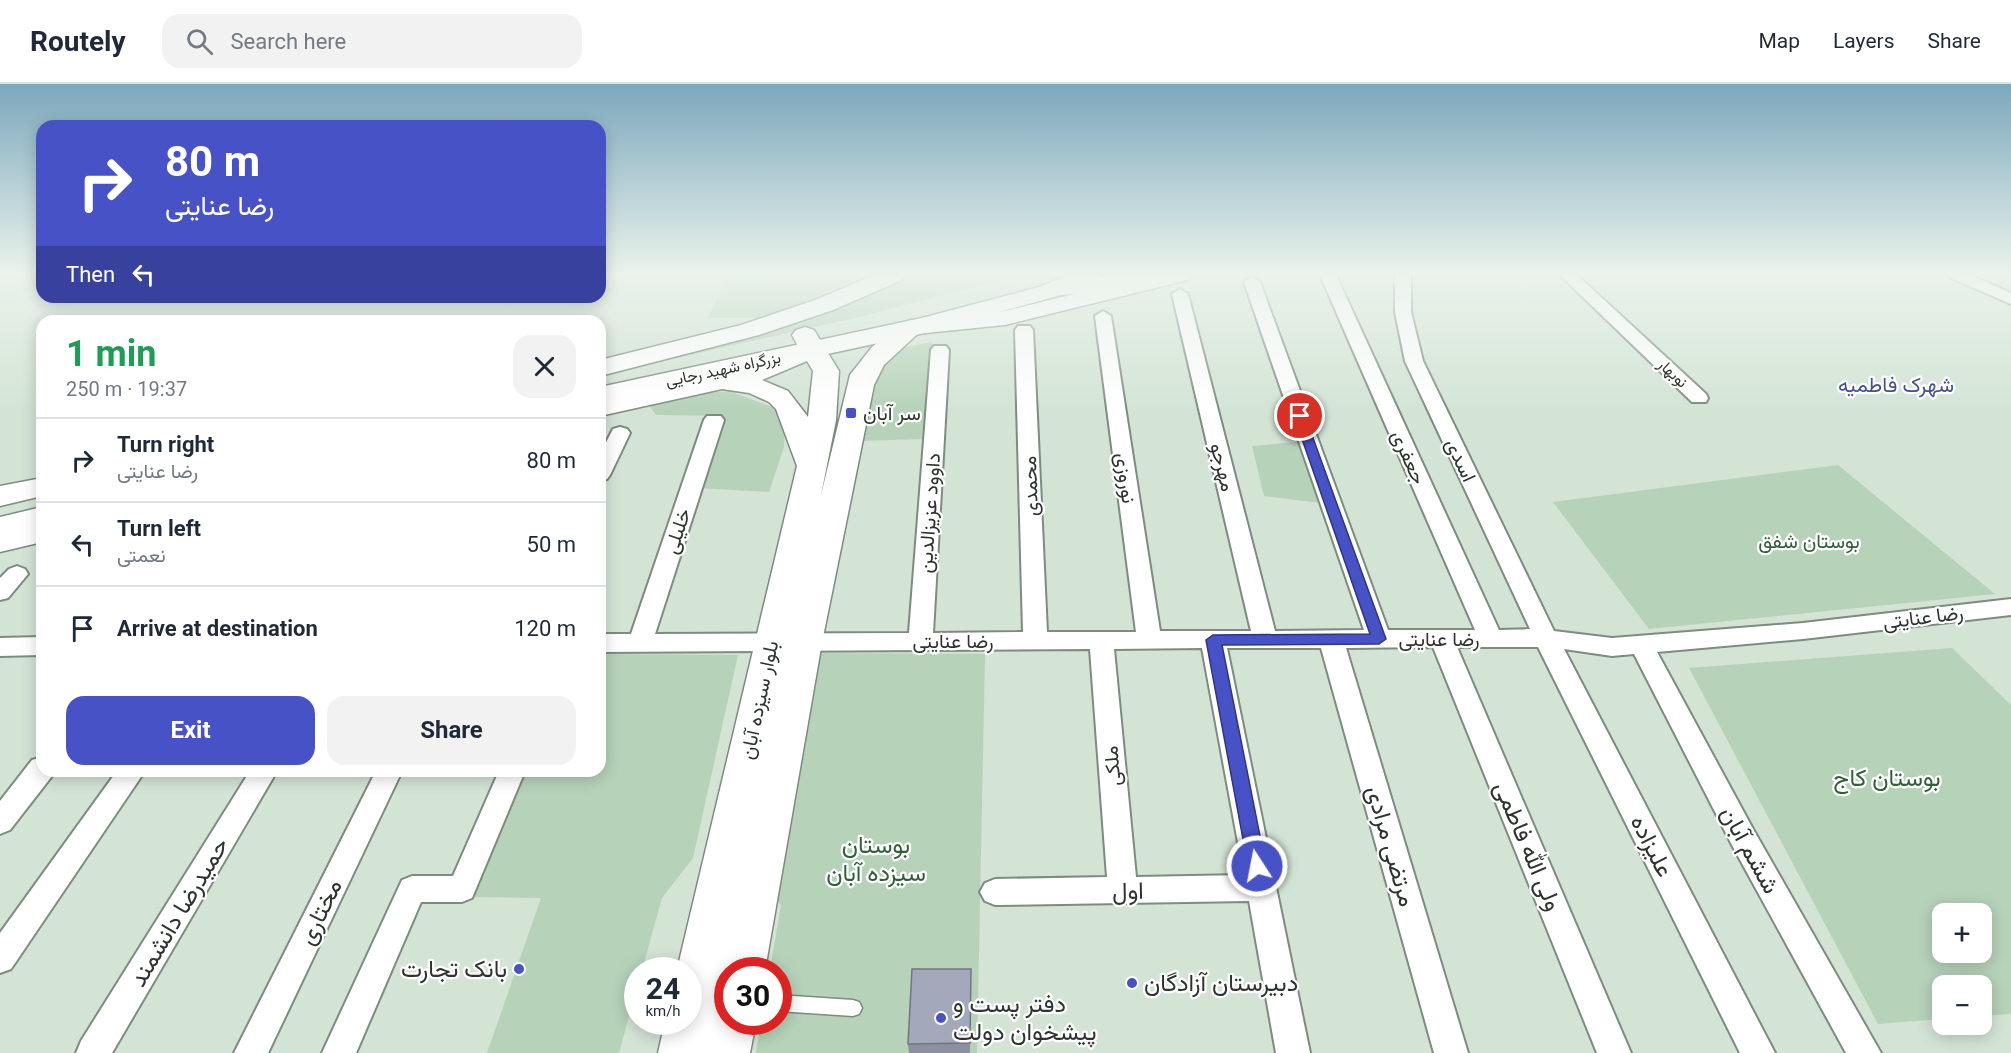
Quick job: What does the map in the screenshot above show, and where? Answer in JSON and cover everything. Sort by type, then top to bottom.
[{"type":"main road","points":[[606,366],[750,330],[779,320]]},
{"type":"main road","name":"بزرگراه شهید رجایی","points":[[606,393],[887,320]]},
{"type":"main road","name":"بزرگراه شهید رجایی","points":[[606,378],[809,342],[918,326],[935,320]]},
{"type":"main road","points":[[918,326],[981,320]]},
{"type":"main road","name":"بلوار سیزده آبان","points":[[743,957],[777,642],[864,371],[876,356],[918,326]]},
{"type":"main road","points":[[606,407],[755,374],[809,342]]},
{"type":"main road","name":"بلوار سیزده آبان","points":[[682,1053],[777,642],[822,420],[826,371],[809,342]]},
{"type":"main road","points":[[824,389],[835,379],[846,377],[852,378],[860,385]]},
{"type":"main road","points":[[715,383],[746,384],[770,390],[784,399],[794,417],[812,466]]},
{"type":"main road","points":[[0,496],[36,488]]},
{"type":"main road","points":[[0,511],[36,503]]},
{"type":"main road","points":[[0,527],[36,518]]},
{"type":"main road","points":[[0,542],[36,533]]},
{"type":"main road","points":[[726,1053],[729,1035]]},
{"type":"street","name":"نوروزی","points":[[1104,320],[1149,640]]},
{"type":"street","name":"مهرجو","points":[[1188,320],[1265,640]]},
{"type":"street","points":[[1266,320],[1379,639]]},
{"type":"street","name":"جعفری","points":[[1348,320],[1491,638]]},
{"type":"street","name":"اسدی","points":[[1405,320],[1414,362],[1546,638]]},
{"type":"street","name":"نوبهار","points":[[1616,320],[1699,398]]},
{"type":"street","name":"محمدی","points":[[1024,330],[1035,640]]},
{"type":"street","name":"داوود عزیزالدین","points":[[920,641],[940,350]]},
{"type":"street","name":"خلیلی","points":[[640,642],[714,420]]},
{"type":"street","points":[[606,462],[620,433]]},
{"type":"street","points":[[0,592],[17,574]]},
{"type":"street","name":"رضا عنایتی","points":[[606,643],[1546,638],[1612,647],[1803,631],[2010,608]]},
{"type":"street","name":"علیزاده","points":[[1546,638],[1758,1053]]},
{"type":"street","name":"مرتضی مرادی","points":[[1331,639],[1451,1053]]},
{"type":"street","name":"ولی الله فاطمی","points":[[1442,639],[1614,1053]]},
{"type":"street","name":"ملکی","points":[[1101,640],[1123,891]]},
{"type":"street","points":[[1213,640],[1293,1053]]},
{"type":"street","name":"ششم آبان","points":[[1641,644],[1743,838],[1864,1053]]},
{"type":"street","points":[[5,653],[36,647]]},
{"type":"street","points":[[0,822],[36,776]]},
{"type":"street","points":[[0,959],[128,777]]},
{"type":"street","name":"حمیدرضا دانشمند","points":[[93,1053],[260,777]]},
{"type":"street","name":"مختاری","points":[[251,1053],[386,777]]},
{"type":"street","points":[[339,1053],[412,889],[462,889],[509,777]]},
{"type":"street","name":"اول","points":[[995,892],[1262,888]]},
{"type":"lane","points":[[792,1004],[853,1008]]},
{"type":"green space","points":[[780,320],[845,320],[667,360],[664,357]]},
{"type":"green space","points":[[932,342],[925,439],[858,441],[878,362],[906,347]]},
{"type":"green space","points":[[729,391],[772,407],[785,423],[784,447],[769,492],[699,488],[723,416],[656,415],[649,405],[689,395]]},
{"type":"green space","points":[[1307,441],[1329,504],[1264,496],[1252,446]]},
{"type":"green space","name":"بوستان شفق","points":[[1838,465],[1995,594],[1649,629],[1553,502]]},
{"type":"green space","name":"بوستان کاج","points":[[1952,648],[2011,705],[2011,1014],[1992,1015],[1992,975],[1932,975],[1932,1020],[1878,1024],[1689,668]]},
{"type":"green space","name":"بوستان سیزده آبان","points":[[810,653],[985,654],[977,1053],[756,1053],[759,1035],[792,1035],[792,957],[772,957],[781,905],[764,883]]},
{"type":"green space","points":[[606,654],[738,655],[693,858],[662,898],[646,957],[624,957],[624,1035],[619,1053],[487,1053],[541,898],[467,897],[518,777],[606,777]]},
{"type":"building","name":"دفتر پست و پیشخوان دولت","points":[[912,969],[971,969],[970,1043],[908,1044]]},
{"type":"place","name":"سر آبان","points":[[851,413]]},
{"type":"place","name":"بانک تجارت","points":[[519,969]]},
{"type":"place","name":"دبیرستان آزادگان","points":[[1132,983]]},
{"type":"place","name":"دفتر پست و پیشخوان دولت","points":[[941,1018]]},
{"type":"district","name":"شهرک فاطمیه","points":[[1896,385]]},
{"type":"route","points":[[1257,866],[1213,640],[1379,639],[1300,416]]}]
